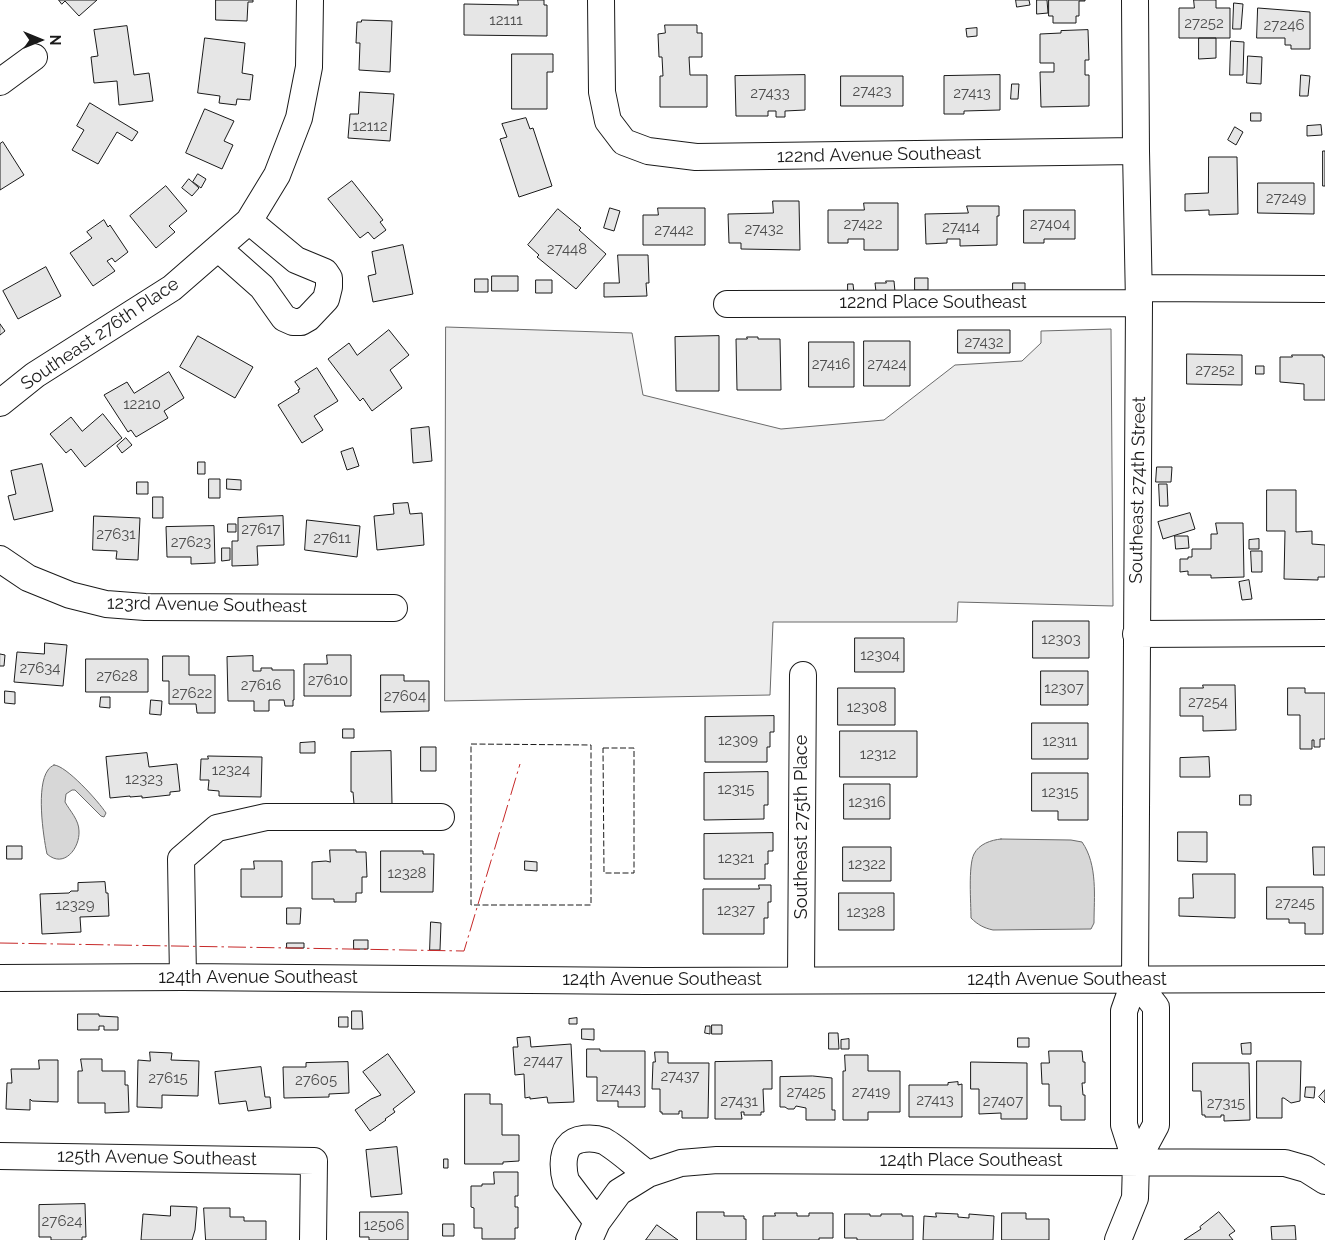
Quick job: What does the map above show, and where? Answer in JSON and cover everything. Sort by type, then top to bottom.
[{"type":"street","name":"Southeast 276th Place","points":[[0,403],[36,375],[172,288],[249,221],[277,175],[299,118],[309,67],[310,0]]},
{"type":"street","name":"122nd Avenue Southeast","points":[[601,0],[602,92],[608,121],[624,142],[648,151],[696,157],[1136,151]]},
{"type":"street","name":"Southeast 274th Street","points":[[1118,1240],[1135,1198],[1136,1162],[1124,1125],[1124,1011],[1135,980],[1139,296],[1135,0]]},
{"type":"street","points":[[0,82],[34,57]]},
{"type":"street","points":[[218,248],[262,287],[284,318],[293,322],[301,322],[308,318],[326,299],[329,278],[325,272],[296,260],[249,221]]},
{"type":"street","points":[[1139,296],[1325,289]]},
{"type":"street","name":"122nd Place Southeast","points":[[727,304],[1139,296]]},
{"type":"street","name":"123rd Avenue Southeast","points":[[0,559],[28,578],[70,596],[106,604],[145,607],[394,608]]},
{"type":"street","points":[[1136,634],[1325,633]]},
{"type":"street","name":"Southeast 275th Place","points":[[801,979],[803,675]]},
{"type":"street","points":[[183,977],[181,859],[217,828],[266,816],[441,817]]},
{"type":"street","name":"124th Avenue Southeast","points":[[0,978],[183,977],[634,981],[801,979],[1325,979]]},
{"type":"street","points":[[593,1231],[563,1174],[567,1149],[572,1142],[587,1138],[604,1142],[648,1174]]},
{"type":"street","name":"125th Avenue Southeast","points":[[0,1156],[314,1160],[313,1240]]},
{"type":"street","name":"124th Place Southeast","points":[[593,1231],[619,1192],[648,1174],[681,1163],[717,1160],[1285,1163],[1306,1169],[1325,1181]]},
{"type":"shaded area","points":[[446,327],[632,333],[643,395],[781,429],[884,420],[955,365],[1022,361],[1041,343],[1041,331],[1111,329],[1113,606],[958,602],[957,622],[773,622],[770,695],[445,701]]},
{"type":"shaded area","points":[[54,765],[74,777],[106,813],[104,817],[101,816],[75,790],[66,794],[65,802],[78,823],[79,837],[74,850],[65,858],[59,859],[47,854],[41,811],[44,777],[48,769]]},
{"type":"shaded area","points":[[1001,839],[1071,840],[1082,842],[1091,861],[1093,871],[1094,923],[1091,929],[993,930],[981,926],[971,918],[970,876],[974,854],[986,843]]},
{"type":"building","points":[[59,0],[97,0],[79,16],[65,1],[62,4]]},
{"type":"building","points":[[216,0],[253,0],[253,2],[248,2],[247,21],[216,20]]},
{"type":"building","points":[[518,0],[544,0],[544,5],[547,5],[547,36],[464,35],[464,4],[518,5]]},
{"type":"building","points":[[1016,0],[1029,0],[1030,5],[1017,7]]},
{"type":"building","points":[[1037,0],[1047,0],[1048,13],[1037,14]]},
{"type":"building","points":[[1049,0],[1085,1],[1079,1],[1079,16],[1076,16],[1076,23],[1053,23],[1053,16],[1049,16]]},
{"type":"building","points":[[1194,0],[1216,0],[1216,8],[1230,8],[1230,38],[1179,38],[1179,8],[1194,8]]},
{"type":"building","points":[[1234,3],[1243,4],[1241,29],[1233,29]]},
{"type":"building","points":[[1258,8],[1310,12],[1310,49],[1291,49],[1291,45],[1285,45],[1285,38],[1257,38]]},
{"type":"building","points":[[362,20],[392,21],[390,72],[359,70],[360,43],[356,43],[357,22]]},
{"type":"building","points":[[665,25],[697,25],[697,33],[702,33],[702,57],[689,57],[690,75],[707,75],[707,107],[660,107],[660,76],[663,76],[662,57],[659,57],[658,34],[665,33]]},
{"type":"building","points":[[127,26],[134,75],[149,73],[153,101],[119,105],[117,81],[94,83],[91,57],[98,56],[94,30]]},
{"type":"building","points":[[977,28],[977,36],[967,37],[966,29]]},
{"type":"building","points":[[1088,30],[1089,60],[1085,60],[1085,75],[1089,75],[1089,106],[1041,107],[1040,72],[1054,72],[1054,63],[1040,63],[1040,34]]},
{"type":"building","points":[[205,38],[245,43],[242,73],[253,75],[250,100],[237,99],[236,105],[219,103],[220,96],[198,93]]},
{"type":"building","points":[[1199,38],[1216,38],[1216,58],[1199,59]]},
{"type":"building","points":[[1231,41],[1244,42],[1243,75],[1230,75]]},
{"type":"building","points":[[512,54],[553,54],[553,72],[547,72],[547,109],[512,109]]},
{"type":"building","points":[[1248,56],[1262,57],[1261,84],[1247,83]]},
{"type":"building","points":[[805,75],[805,110],[785,111],[785,117],[776,117],[776,111],[768,111],[768,116],[736,116],[735,76]]},
{"type":"building","points":[[1000,75],[1000,110],[964,111],[964,114],[944,114],[944,76]]},
{"type":"building","points":[[1301,75],[1310,76],[1308,96],[1300,96]]},
{"type":"building","points":[[841,76],[903,76],[903,106],[841,106]]},
{"type":"building","points":[[1012,84],[1019,84],[1018,99],[1011,99]]},
{"type":"building","points":[[360,92],[394,94],[390,141],[348,138],[350,114],[358,114]]},
{"type":"building","points":[[90,103],[138,132],[132,141],[117,132],[98,164],[72,150],[84,130],[77,126]]},
{"type":"building","points":[[205,109],[234,121],[224,141],[233,145],[222,169],[186,153]]},
{"type":"building","points":[[1251,113],[1261,113],[1261,121],[1251,121]]},
{"type":"building","points":[[526,118],[530,129],[533,128],[552,186],[519,197],[500,139],[507,137],[502,124]]},
{"type":"building","points":[[1321,125],[1322,135],[1307,136],[1307,126]]},
{"type":"building","points":[[1235,127],[1243,132],[1236,145],[1228,140]]},
{"type":"building","points":[[3,142],[24,175],[0,190],[0,144]]},
{"type":"building","points":[[1323,151],[1325,151],[1325,186],[1323,186]]},
{"type":"building","points":[[1209,157],[1237,157],[1238,214],[1209,215],[1209,210],[1185,211],[1185,194],[1208,193]]},
{"type":"building","points":[[198,174],[206,179],[201,188],[193,182]]},
{"type":"building","points":[[189,179],[199,188],[192,196],[182,188]]},
{"type":"building","points":[[352,181],[383,220],[380,222],[386,230],[374,239],[368,232],[360,238],[328,199]]},
{"type":"building","points":[[1258,183],[1314,183],[1314,214],[1258,213]]},
{"type":"building","points":[[166,186],[187,211],[169,226],[175,232],[156,248],[130,216]]},
{"type":"building","points":[[773,201],[799,201],[800,250],[741,249],[741,243],[729,243],[728,214],[773,213]]},
{"type":"building","points":[[864,203],[898,203],[898,250],[864,250],[864,239],[848,239],[848,243],[828,243],[828,210],[864,210]]},
{"type":"building","points":[[967,206],[999,206],[997,245],[960,246],[960,239],[947,239],[947,243],[926,244],[925,214],[968,213]]},
{"type":"building","points":[[610,208],[620,211],[614,231],[604,228]]},
{"type":"building","points":[[658,208],[705,208],[705,245],[643,245],[643,215],[658,215]]},
{"type":"building","points":[[558,209],[581,228],[579,230],[606,254],[576,289],[537,257],[539,255],[528,245]]},
{"type":"building","points":[[1024,210],[1075,210],[1075,239],[1044,239],[1044,243],[1024,243]]},
{"type":"building","points":[[104,220],[108,227],[110,225],[128,252],[115,262],[112,258],[107,261],[115,271],[93,286],[70,253],[92,238],[87,232]]},
{"type":"building","points":[[403,245],[413,294],[373,302],[368,276],[376,274],[372,252]]},
{"type":"building","points":[[618,255],[648,255],[649,283],[646,283],[647,296],[604,297],[604,283],[619,283]]},
{"type":"building","points":[[46,267],[61,296],[18,319],[3,291]]},
{"type":"building","points":[[492,276],[518,276],[518,291],[492,291]]},
{"type":"building","points":[[915,278],[928,278],[928,290],[915,290]]},
{"type":"building","points":[[475,279],[488,279],[488,292],[475,292]]},
{"type":"building","points":[[536,280],[552,280],[552,293],[536,293]]},
{"type":"building","points":[[886,281],[894,281],[895,292],[876,292],[875,283],[886,283]]},
{"type":"building","points":[[1013,283],[1025,283],[1025,293],[1013,293]]},
{"type":"building","points":[[848,284],[853,284],[854,293],[848,293]]},
{"type":"building","points":[[0,324],[5,331],[0,335]]},
{"type":"building","points":[[389,330],[409,355],[390,370],[402,388],[372,411],[363,398],[360,401],[328,359],[349,343],[357,355]]},
{"type":"building","points":[[958,330],[1010,330],[1010,353],[958,353]]},
{"type":"building","points":[[198,336],[253,367],[235,398],[180,367]]},
{"type":"building","points":[[719,336],[719,391],[676,391],[675,337]]},
{"type":"building","points":[[747,337],[780,339],[781,390],[737,390],[736,339],[747,339]]},
{"type":"building","points":[[864,341],[910,341],[910,386],[864,386]]},
{"type":"building","points":[[809,342],[854,342],[854,387],[809,387]]},
{"type":"building","points":[[1187,354],[1242,355],[1242,385],[1187,384]]},
{"type":"building","points":[[1292,355],[1323,355],[1325,357],[1325,400],[1304,400],[1304,384],[1280,382],[1280,357],[1292,357]]},
{"type":"building","points":[[1256,366],[1264,366],[1264,374],[1256,374]]},
{"type":"building","points":[[317,368],[338,401],[314,416],[323,430],[302,443],[278,405],[299,392],[298,390],[300,389],[295,382]]},
{"type":"building","points":[[169,372],[184,398],[164,411],[168,418],[136,437],[131,430],[128,432],[104,395],[127,382],[134,393]]},
{"type":"building","points":[[103,414],[122,438],[85,467],[71,449],[66,453],[50,434],[71,417],[82,431]]},
{"type":"building","points":[[429,427],[432,461],[413,463],[411,429]]},
{"type":"building","points":[[126,438],[132,445],[122,453],[117,446]]},
{"type":"building","points":[[353,448],[359,466],[347,470],[341,452]]},
{"type":"building","points":[[198,462],[205,462],[205,474],[198,474]]},
{"type":"building","points":[[42,464],[53,511],[14,520],[8,496],[16,494],[11,471]]},
{"type":"building","points":[[1157,467],[1172,467],[1171,482],[1156,482]]},
{"type":"building","points":[[209,479],[220,479],[220,498],[209,498]]},
{"type":"building","points":[[227,479],[241,480],[241,490],[227,489]]},
{"type":"building","points":[[137,482],[148,482],[148,494],[137,494]]},
{"type":"building","points":[[1159,484],[1167,484],[1168,506],[1160,506]]},
{"type":"building","points":[[1267,490],[1296,490],[1296,532],[1312,531],[1312,544],[1325,545],[1325,577],[1318,577],[1318,580],[1284,579],[1285,531],[1267,531]]},
{"type":"building","points":[[153,497],[163,497],[163,518],[153,518]]},
{"type":"building","points":[[408,503],[410,514],[422,513],[424,545],[377,550],[374,516],[394,514],[393,504]]},
{"type":"building","points":[[1190,513],[1195,529],[1163,539],[1158,522]]},
{"type":"building","points":[[94,516],[140,518],[138,560],[116,559],[117,551],[93,550]]},
{"type":"building","points":[[283,516],[284,545],[257,546],[258,565],[232,566],[232,541],[238,541],[238,518]]},
{"type":"building","points":[[307,520],[360,526],[357,557],[305,550]]},
{"type":"building","points":[[1216,523],[1243,523],[1244,577],[1211,578],[1211,575],[1188,575],[1188,571],[1180,572],[1180,559],[1192,557],[1192,549],[1211,549],[1211,534],[1217,534]]},
{"type":"building","points":[[228,524],[236,524],[236,532],[228,532]]},
{"type":"building","points":[[214,526],[215,563],[191,564],[191,557],[167,557],[166,527]]},
{"type":"building","points":[[1175,536],[1188,536],[1189,548],[1176,549]]},
{"type":"building","points":[[1259,539],[1259,549],[1249,549],[1249,540]]},
{"type":"building","points":[[222,548],[230,548],[230,560],[222,561]]},
{"type":"building","points":[[1251,551],[1262,551],[1262,572],[1252,572]]},
{"type":"building","points":[[1249,580],[1252,599],[1242,600],[1239,582]]},
{"type":"building","points":[[1033,621],[1089,621],[1089,658],[1033,658]]},
{"type":"building","points":[[855,638],[904,638],[904,672],[855,672]]},
{"type":"building","points":[[45,643],[67,645],[63,686],[14,682],[17,652],[44,654]]},
{"type":"building","points":[[0,654],[5,655],[4,666],[0,666]]},
{"type":"building","points":[[327,655],[351,655],[351,696],[304,696],[304,664],[327,664]]},
{"type":"building","points":[[163,656],[189,656],[189,675],[215,675],[215,713],[197,713],[196,704],[169,704],[169,681],[163,681]]},
{"type":"building","points":[[253,656],[253,671],[261,671],[261,668],[294,670],[293,706],[285,706],[284,700],[269,700],[269,711],[254,711],[254,701],[228,701],[227,657]]},
{"type":"building","points":[[86,659],[148,659],[148,692],[86,692]]},
{"type":"building","points":[[1041,671],[1088,671],[1088,705],[1041,705]]},
{"type":"building","points":[[381,675],[404,675],[404,681],[429,681],[429,711],[381,712]]},
{"type":"building","points":[[1203,685],[1235,685],[1236,730],[1203,731],[1203,716],[1180,716],[1180,688],[1203,688]]},
{"type":"building","points":[[838,688],[895,688],[895,725],[838,725]]},
{"type":"building","points":[[1288,688],[1305,688],[1305,693],[1325,693],[1325,739],[1320,739],[1320,747],[1314,747],[1314,740],[1312,740],[1312,749],[1300,749],[1300,715],[1288,715]]},
{"type":"building","points":[[5,691],[15,692],[15,704],[5,703]]},
{"type":"building","points":[[101,697],[110,697],[110,708],[100,707]]},
{"type":"building","points":[[151,700],[162,701],[161,715],[150,714]]},
{"type":"building","points":[[774,716],[774,732],[770,732],[767,762],[705,762],[705,717]]},
{"type":"building","points":[[1032,723],[1088,723],[1088,759],[1032,759]]},
{"type":"building","points":[[343,729],[354,729],[354,738],[343,738]]},
{"type":"building","points":[[840,731],[917,731],[917,777],[840,777]]},
{"type":"building","points":[[315,742],[315,753],[300,753],[300,743]]},
{"type":"building","points":[[421,747],[436,747],[436,771],[421,771]]},
{"type":"building","points":[[391,751],[392,804],[354,804],[353,792],[351,792],[351,752]]},
{"type":"building","points":[[147,753],[149,767],[177,764],[180,791],[170,792],[170,795],[142,798],[142,796],[130,796],[110,798],[106,757]]},
{"type":"building","points":[[208,756],[262,757],[261,797],[219,796],[219,791],[208,790],[209,780],[200,780],[201,759],[208,759]]},
{"type":"building","points":[[1209,757],[1210,777],[1180,777],[1180,758]]},
{"type":"building","points":[[768,772],[768,805],[764,805],[764,819],[704,820],[704,773]]},
{"type":"building","points":[[1032,773],[1088,773],[1088,820],[1058,820],[1058,811],[1032,811]]},
{"type":"building","points":[[844,784],[890,784],[890,819],[844,819]]},
{"type":"building","points":[[1240,795],[1251,795],[1251,805],[1240,805]]},
{"type":"building","points":[[1178,832],[1207,832],[1207,862],[1178,861]]},
{"type":"building","points":[[773,833],[773,851],[768,851],[768,864],[765,864],[765,879],[704,879],[704,834]]},
{"type":"building","points":[[7,846],[22,846],[22,859],[7,859]]},
{"type":"building","points":[[843,847],[891,847],[891,881],[843,881]]},
{"type":"building","points":[[1313,847],[1325,847],[1325,875],[1314,875]]},
{"type":"building","points":[[330,850],[366,852],[367,877],[362,877],[362,893],[356,893],[356,902],[312,899],[312,862],[330,862]]},
{"type":"building","points":[[381,851],[423,851],[423,854],[434,854],[433,892],[381,892]]},
{"type":"building","points":[[254,861],[282,861],[282,897],[241,897],[241,869],[254,869]]},
{"type":"building","points":[[525,861],[537,862],[537,871],[525,870]]},
{"type":"building","points":[[1193,874],[1235,874],[1235,918],[1179,916],[1179,898],[1193,898]]},
{"type":"building","points":[[105,882],[106,893],[108,893],[109,916],[80,917],[81,932],[42,934],[40,894],[69,893],[71,891],[78,891],[78,883]]},
{"type":"building","points":[[759,885],[771,885],[771,902],[768,902],[768,918],[764,918],[764,934],[703,934],[703,889],[759,889]]},
{"type":"building","points":[[1267,887],[1323,887],[1323,934],[1305,934],[1305,923],[1289,923],[1289,919],[1267,919]]},
{"type":"building","points":[[839,893],[894,893],[894,930],[839,930]]},
{"type":"building","points":[[287,908],[301,908],[300,924],[287,924]]},
{"type":"building","points":[[431,922],[441,923],[440,950],[430,950]]},
{"type":"building","points":[[354,940],[368,940],[368,949],[354,949]]},
{"type":"building","points":[[287,943],[304,943],[304,948],[287,948]]},
{"type":"building","points":[[352,1011],[362,1011],[363,1029],[352,1029]]},
{"type":"building","points":[[78,1014],[99,1014],[99,1016],[118,1017],[118,1030],[104,1030],[104,1026],[99,1026],[99,1030],[78,1030]]},
{"type":"building","points":[[339,1017],[348,1017],[348,1027],[339,1027]]},
{"type":"building","points":[[577,1018],[577,1024],[569,1024],[569,1019]]},
{"type":"building","points":[[712,1025],[722,1025],[722,1034],[712,1034]]},
{"type":"building","points":[[706,1026],[710,1026],[710,1034],[705,1033]]},
{"type":"building","points":[[582,1029],[594,1029],[594,1040],[582,1039]]},
{"type":"building","points":[[829,1033],[838,1033],[839,1049],[829,1049]]},
{"type":"building","points":[[530,1037],[531,1047],[571,1044],[574,1102],[548,1103],[547,1097],[525,1098],[524,1074],[515,1075],[513,1047],[518,1047],[517,1038]]},
{"type":"building","points":[[1018,1038],[1029,1038],[1029,1047],[1018,1047]]},
{"type":"building","points":[[849,1039],[849,1049],[841,1049],[841,1040]]},
{"type":"building","points":[[1251,1043],[1251,1054],[1242,1054],[1241,1044]]},
{"type":"building","points":[[587,1049],[600,1049],[600,1051],[645,1051],[645,1107],[618,1107],[618,1101],[597,1101],[597,1077],[587,1077]]},
{"type":"building","points":[[1049,1051],[1082,1051],[1083,1062],[1085,1062],[1085,1083],[1082,1083],[1083,1095],[1085,1095],[1085,1120],[1061,1120],[1061,1106],[1049,1106],[1049,1084],[1042,1084],[1041,1063],[1049,1063]]},
{"type":"building","points":[[150,1052],[172,1053],[171,1060],[199,1061],[198,1096],[162,1095],[162,1108],[137,1107],[138,1060],[150,1061]]},
{"type":"building","points":[[655,1052],[668,1052],[668,1063],[709,1063],[708,1118],[682,1118],[682,1111],[679,1111],[679,1114],[662,1114],[660,1112],[660,1089],[652,1089]]},
{"type":"building","points":[[388,1054],[415,1092],[393,1109],[395,1112],[386,1120],[370,1131],[355,1110],[371,1099],[381,1095],[363,1072]]},
{"type":"building","points":[[845,1055],[868,1055],[868,1071],[900,1071],[900,1112],[868,1112],[868,1120],[843,1120],[843,1071],[845,1071]]},
{"type":"building","points":[[81,1059],[102,1059],[102,1071],[125,1071],[125,1085],[128,1085],[129,1112],[105,1113],[105,1103],[78,1103],[78,1071],[82,1071]]},
{"type":"building","points":[[39,1060],[58,1060],[58,1102],[32,1101],[30,1099],[30,1110],[6,1109],[7,1083],[12,1083],[11,1069],[39,1069]]},
{"type":"building","points":[[772,1061],[772,1089],[763,1089],[764,1112],[761,1112],[761,1115],[744,1115],[744,1112],[741,1112],[742,1119],[715,1119],[715,1062]]},
{"type":"building","points":[[1257,1061],[1301,1061],[1300,1101],[1291,1103],[1282,1098],[1282,1118],[1257,1118]]},
{"type":"building","points":[[348,1062],[349,1093],[329,1094],[329,1097],[284,1098],[283,1067],[306,1067],[306,1063]]},
{"type":"building","points":[[971,1062],[1027,1063],[1027,1119],[1001,1119],[1001,1113],[979,1114],[979,1089],[971,1089]]},
{"type":"building","points":[[1193,1063],[1249,1063],[1250,1120],[1224,1121],[1224,1115],[1221,1115],[1221,1117],[1205,1117],[1205,1115],[1202,1115],[1201,1091],[1193,1091]]},
{"type":"building","points":[[261,1067],[265,1097],[270,1097],[271,1108],[248,1111],[246,1101],[219,1104],[215,1072]]},
{"type":"building","points":[[813,1076],[832,1078],[832,1110],[835,1110],[835,1120],[806,1120],[806,1108],[796,1106],[794,1109],[788,1109],[780,1107],[780,1077]]},
{"type":"building","points":[[958,1082],[958,1085],[962,1084],[962,1117],[909,1117],[909,1085],[948,1085],[948,1083]]},
{"type":"building","points":[[1306,1087],[1315,1087],[1314,1098],[1305,1097]]},
{"type":"building","points":[[1325,1090],[1325,1103],[1319,1097]]},
{"type":"building","points":[[465,1094],[490,1094],[490,1104],[502,1104],[502,1135],[519,1135],[519,1161],[503,1162],[503,1164],[465,1164]]},
{"type":"building","points":[[397,1147],[402,1194],[371,1197],[366,1150]]},
{"type":"building","points":[[444,1159],[448,1159],[448,1168],[444,1168]]},
{"type":"building","points":[[494,1172],[518,1172],[518,1196],[515,1196],[515,1207],[518,1207],[518,1228],[515,1228],[515,1239],[482,1239],[482,1228],[474,1228],[471,1186],[494,1184]]},
{"type":"building","points":[[85,1204],[86,1237],[82,1237],[82,1240],[51,1240],[51,1237],[39,1237],[39,1205]]},
{"type":"building","points":[[171,1206],[197,1207],[192,1240],[141,1240],[143,1214],[170,1216]]},
{"type":"building","points":[[204,1208],[230,1208],[230,1217],[244,1217],[244,1221],[266,1221],[266,1240],[206,1240]]},
{"type":"building","points":[[360,1212],[408,1212],[408,1240],[369,1240],[369,1237],[360,1237]]},
{"type":"building","points":[[697,1212],[724,1212],[724,1216],[744,1216],[744,1219],[746,1219],[746,1240],[697,1240]]},
{"type":"building","points":[[1219,1212],[1235,1231],[1229,1235],[1233,1240],[1184,1240],[1201,1229],[1200,1227]]},
{"type":"building","points":[[775,1213],[797,1213],[797,1216],[809,1216],[809,1213],[833,1213],[833,1238],[819,1238],[819,1240],[763,1240],[763,1216],[775,1216]]},
{"type":"building","points":[[936,1213],[958,1214],[958,1217],[969,1218],[969,1214],[994,1216],[993,1240],[923,1240],[924,1216],[936,1217]]},
{"type":"building","points":[[1002,1213],[1026,1213],[1026,1219],[1049,1219],[1049,1240],[1002,1240]]},
{"type":"building","points":[[845,1214],[881,1216],[881,1214],[902,1214],[902,1216],[913,1216],[913,1240],[857,1240],[857,1238],[845,1238]]},
{"type":"building","points":[[443,1224],[454,1224],[454,1236],[443,1236]]},
{"type":"building","points":[[657,1225],[678,1240],[646,1240]]},
{"type":"building","points":[[1295,1226],[1296,1240],[1272,1240],[1271,1227]]},
{"type":"fence","points":[[471,744],[591,745],[591,905],[471,905],[471,744]]},
{"type":"fence","points":[[603,748],[634,748],[634,873],[604,873],[603,748]]},
{"type":"power","points":[[0,943],[464,951],[520,764]]}]
